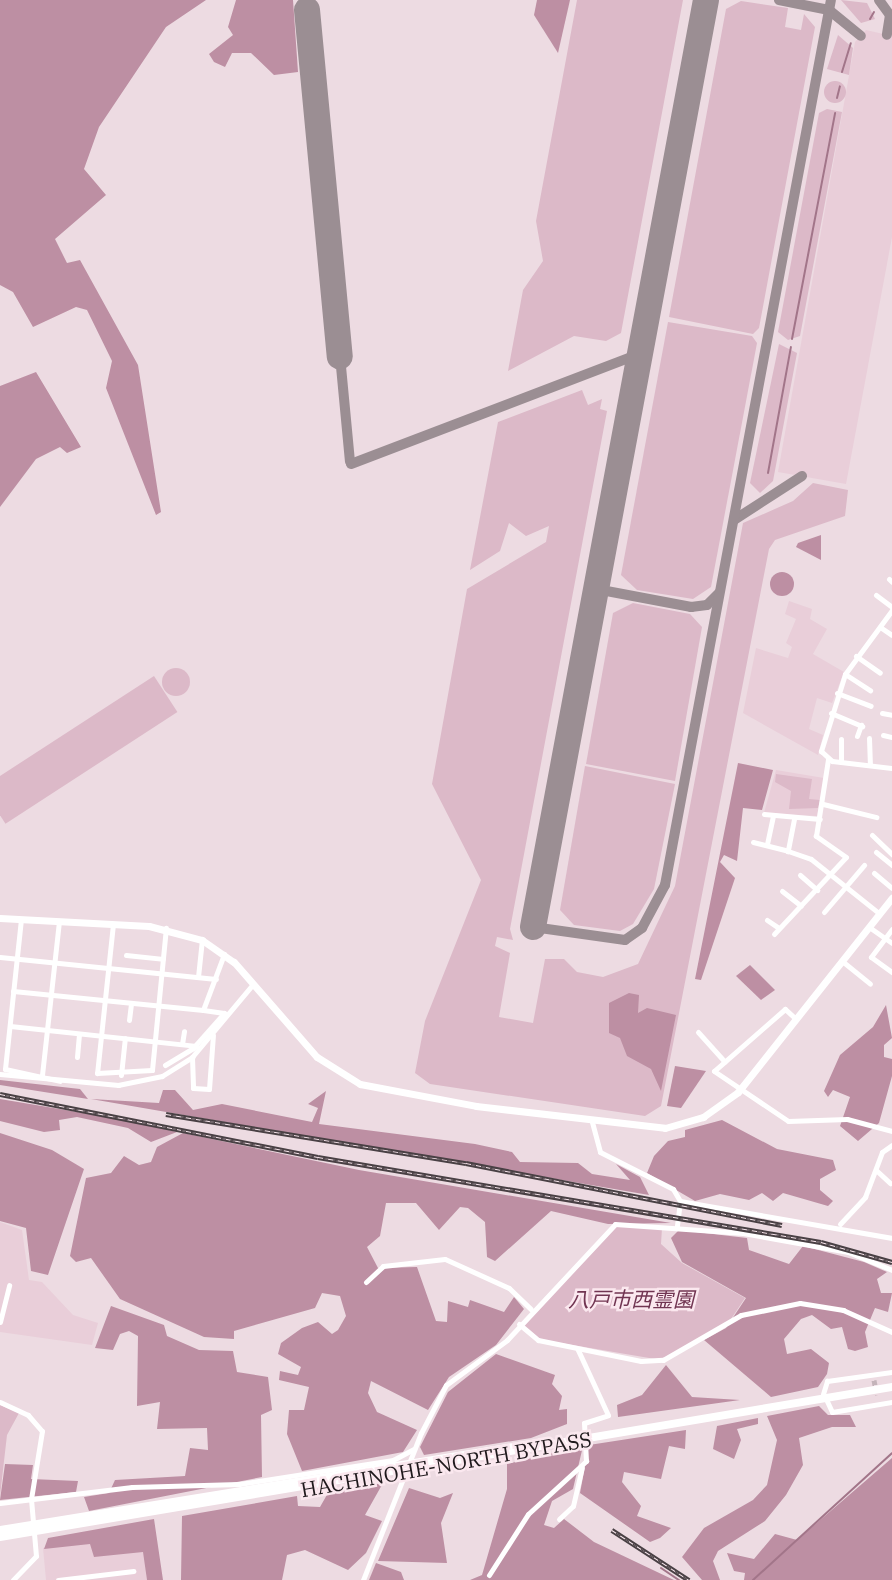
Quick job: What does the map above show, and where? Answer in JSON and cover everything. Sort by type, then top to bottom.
[{"type":"highway","name":"HACHINOHE-NORTH BYPASS","points":[[0,1537],[892,1385]]},
{"type":"highway","name":"HACHINOHE-NORTH BYPASS","points":[[0,1530],[35,1530]]},
{"type":"main road","points":[[0,918],[166,928],[202,940],[225,954],[317,1057],[360,1083],[592,1122],[666,1128],[703,1117],[738,1092],[892,898]]},
{"type":"street","points":[[876,595],[892,609],[845,674],[821,751],[828,760],[892,768]]},
{"type":"street","points":[[880,627],[892,635]]},
{"type":"street","points":[[856,656],[880,673]]},
{"type":"street","points":[[845,674],[870,690]]},
{"type":"street","points":[[837,693],[871,706]]},
{"type":"street","points":[[831,713],[861,726],[856,736]]},
{"type":"street","points":[[882,713],[892,715]]},
{"type":"street","points":[[883,734],[892,737]]},
{"type":"street","points":[[869,738],[870,765]]},
{"type":"street","points":[[841,739],[841,762]]},
{"type":"street","points":[[774,934],[846,857],[816,836],[828,760]]},
{"type":"street","points":[[822,804],[876,817]]},
{"type":"street","points":[[764,814],[794,819],[820,819]]},
{"type":"street","points":[[767,845],[773,816]]},
{"type":"street","points":[[788,851],[794,819]]},
{"type":"street","points":[[872,835],[892,854]]},
{"type":"street","points":[[753,842],[788,851],[831,875],[880,914]]},
{"type":"street","points":[[876,852],[892,865]]},
{"type":"street","points":[[824,912],[864,865]]},
{"type":"street","points":[[874,873],[892,888]]},
{"type":"street","points":[[800,875],[817,890]]},
{"type":"street","points":[[782,891],[801,906]]},
{"type":"street","points":[[20,919],[6,1070],[60,1081]]},
{"type":"street","points":[[767,920],[779,928]]},
{"type":"street","points":[[42,1076],[59,921]]},
{"type":"street","points":[[113,924],[97,1073],[121,1074],[152,1070],[166,928]]},
{"type":"street","points":[[869,927],[892,943]]},
{"type":"street","points":[[892,929],[871,957],[892,972]]},
{"type":"street","points":[[198,977],[202,940]]},
{"type":"street","points":[[204,1010],[225,954]]},
{"type":"street","points":[[126,955],[163,959]]},
{"type":"street","points":[[0,957],[216,979]]},
{"type":"street","points":[[842,961],[870,984]]},
{"type":"street","points":[[0,1074],[60,1081],[148,1081],[192,1057],[253,984]]},
{"type":"street","points":[[13,991],[224,1013],[196,1046],[165,1065]]},
{"type":"street","points":[[129,1020],[131,1003]]},
{"type":"street","points":[[796,1019],[785,1009],[714,1071],[738,1092],[788,1121],[847,1119],[892,1131]]},
{"type":"street","points":[[10,1026],[196,1046]]},
{"type":"street","points":[[182,1044],[184,1031]]},
{"type":"street","points":[[698,1032],[725,1062]]},
{"type":"street","points":[[77,1057],[79,1034]]},
{"type":"street","points":[[192,1057],[193,1088],[209,1089],[213,1035]]},
{"type":"street","points":[[121,1074],[125,1038]]},
{"type":"street","points":[[0,1041],[8,1042]]},
{"type":"street","points":[[592,1122],[600,1152],[667,1185],[680,1201],[840,1224],[892,1238]]},
{"type":"street","points":[[840,1224],[865,1197],[882,1152],[892,1145]]},
{"type":"street","points":[[877,1171],[890,1183]]},
{"type":"street","points":[[678,1224],[680,1201]]},
{"type":"street","points":[[363,1580],[415,1449],[446,1385],[519,1324],[615,1224],[678,1224],[820,1246],[892,1270]]},
{"type":"street","points":[[366,1282],[383,1266],[446,1259],[509,1288],[531,1309]]},
{"type":"street","points":[[0,1322],[9,1285]]},
{"type":"street","points":[[519,1324],[537,1340],[661,1361],[741,1315],[800,1303],[843,1310],[892,1332]]},
{"type":"street","points":[[559,1519],[573,1506],[588,1453],[584,1426],[608,1412],[578,1349]]},
{"type":"street","points":[[892,1372],[874,1377],[827,1381],[825,1397],[832,1412],[892,1402]]},
{"type":"street","points":[[877,1395],[878,1403]]},
{"type":"street","points":[[0,1402],[28,1415],[42,1431],[31,1499],[35,1530],[32,1566],[13,1580]]},
{"type":"street","points":[[0,1503],[239,1484],[393,1460],[415,1449]]},
{"type":"street","points":[[489,1575],[528,1514],[583,1465]]},
{"type":"street","points":[[58,1580],[134,1572]]},
{"type":"shaded area","points":[[0,0],[206,0],[166,27],[99,127],[84,169],[106,195],[55,239],[67,263],[80,260],[138,365],[161,512],[156,515],[106,388],[112,361],[87,310],[76,307],[33,327],[13,292],[0,285]]},
{"type":"shaded area","points":[[236,0],[293,0],[298,72],[274,75],[251,53],[232,53],[225,67],[214,62],[209,54],[233,35],[228,27]]},
{"type":"shaded area","points":[[537,0],[570,0],[558,53],[534,15]]},
{"type":"shaded area","points":[[866,30],[892,36],[892,237],[846,484],[778,472],[855,42]]},
{"type":"shaded area","points":[[36,372],[81,447],[67,453],[60,447],[36,459],[0,507],[0,386]]},
{"type":"shaded area","points":[[821,535],[821,560],[796,547],[798,543]]},
{"type":"shaded area","points":[[782,572],[790,576],[794,584],[790,592],[782,596],[774,592],[770,584],[774,576]]},
{"type":"shaded area","points":[[789,601],[812,609],[810,619],[827,629],[813,654],[844,672],[832,703],[817,698],[809,729],[823,735],[818,755],[743,713],[756,648],[788,658],[792,647],[786,643],[796,619],[785,614]]},
{"type":"shaded area","points":[[738,763],[773,770],[762,810],[743,808],[737,861],[724,855],[720,862],[735,878],[701,980],[695,979]]},
{"type":"shaded area","points":[[776,770],[824,778],[817,816],[764,813]]},
{"type":"shaded area","points":[[750,965],[775,990],[761,1000],[736,976]]},
{"type":"shaded area","points":[[629,993],[639,995],[638,1013],[647,1008],[676,1015],[661,1091],[651,1069],[627,1056],[620,1038],[609,1033],[609,1003]]},
{"type":"shaded area","points":[[886,1005],[892,1038],[884,1045],[884,1057],[892,1059],[892,1076],[879,1123],[858,1141],[840,1126],[850,1097],[833,1090],[828,1097],[824,1091],[840,1055],[873,1027]]},
{"type":"shaded area","points":[[675,1066],[706,1071],[681,1108],[667,1106]]},
{"type":"shaded area","points":[[0,1080],[80,1089],[88,1099],[0,1085]]},
{"type":"shaded area","points":[[163,1090],[175,1090],[193,1110],[222,1104],[312,1122],[318,1108],[308,1104],[326,1091],[319,1124],[475,1144],[512,1152],[520,1162],[578,1163],[592,1174],[630,1180],[616,1164],[640,1177],[649,1195],[91,1099],[159,1103]]},
{"type":"shaded area","points":[[0,1099],[131,1121],[177,1132],[151,1142],[128,1128],[77,1117],[59,1120],[60,1130],[44,1132],[0,1121]]},
{"type":"shaded area","points":[[722,1120],[777,1149],[833,1160],[836,1170],[820,1179],[820,1190],[833,1201],[828,1206],[783,1193],[773,1201],[762,1193],[749,1200],[720,1194],[695,1201],[647,1173],[654,1156],[668,1141],[685,1137],[685,1130]]},
{"type":"shaded area","points":[[0,1133],[52,1150],[84,1169],[48,1275],[31,1271],[26,1228],[0,1221]]},
{"type":"shaded area","points":[[183,1133],[359,1170],[671,1223],[608,1224],[551,1211],[495,1261],[487,1257],[485,1222],[468,1208],[460,1207],[439,1230],[416,1203],[386,1203],[380,1236],[367,1247],[378,1268],[417,1267],[436,1321],[447,1322],[448,1301],[468,1307],[470,1300],[504,1312],[514,1297],[524,1309],[496,1345],[449,1377],[428,1410],[371,1381],[368,1393],[377,1412],[417,1430],[403,1452],[302,1471],[287,1434],[289,1410],[304,1410],[309,1387],[279,1380],[280,1371],[298,1375],[301,1367],[278,1354],[281,1343],[302,1328],[318,1322],[332,1334],[338,1330],[346,1316],[340,1296],[322,1293],[315,1308],[234,1331],[234,1339],[204,1337],[120,1299],[91,1258],[76,1262],[70,1256],[86,1178],[111,1173],[124,1156],[139,1165],[151,1162],[157,1147]]},
{"type":"shaded area","points":[[0,1222],[22,1230],[29,1280],[42,1282],[73,1315],[98,1323],[92,1345],[0,1332]]},
{"type":"shaded area","points":[[679,1230],[747,1238],[749,1250],[789,1264],[803,1246],[864,1262],[887,1272],[877,1279],[881,1293],[892,1293],[888,1312],[875,1308],[865,1332],[868,1347],[855,1351],[848,1349],[842,1327],[831,1329],[812,1315],[801,1319],[784,1339],[787,1354],[811,1349],[829,1363],[827,1374],[818,1387],[771,1397],[704,1340],[726,1328],[746,1298],[682,1262],[671,1238]]},
{"type":"shaded area","points":[[111,1306],[164,1325],[167,1336],[199,1350],[233,1351],[237,1372],[268,1377],[272,1410],[261,1415],[262,1477],[89,1511],[84,1497],[109,1493],[115,1480],[185,1476],[190,1448],[208,1450],[207,1428],[157,1429],[160,1402],[137,1406],[138,1336],[129,1331],[120,1334],[113,1350],[95,1348]]},
{"type":"shaded area","points":[[496,1354],[555,1375],[552,1384],[562,1396],[559,1410],[567,1409],[567,1424],[531,1438],[424,1455],[420,1447],[448,1392]]},
{"type":"shaded area","points":[[666,1365],[692,1397],[740,1400],[618,1417],[617,1405],[642,1395]]},
{"type":"shaded area","points":[[819,1406],[828,1415],[850,1415],[856,1427],[832,1427],[799,1438],[803,1465],[786,1495],[765,1521],[718,1551],[713,1561],[720,1580],[702,1580],[682,1557],[704,1528],[753,1500],[767,1485],[777,1440],[767,1416]]},
{"type":"shaded area","points":[[758,1418],[758,1424],[737,1429],[741,1440],[734,1459],[713,1449],[717,1426]]},
{"type":"shaded area","points":[[686,1430],[685,1449],[669,1446],[661,1479],[624,1472],[622,1482],[641,1506],[637,1516],[671,1528],[660,1538],[650,1542],[580,1493],[589,1445]]},
{"type":"shaded area","points":[[583,1446],[573,1489],[552,1501],[544,1525],[554,1528],[564,1519],[594,1542],[674,1580],[470,1580],[482,1575],[507,1489],[507,1464]]},
{"type":"shaded area","points":[[892,1458],[892,1580],[744,1580],[745,1573],[734,1571],[727,1553],[754,1559],[775,1534],[797,1540]]},
{"type":"shaded area","points":[[5,1464],[33,1465],[31,1479],[78,1481],[76,1492],[0,1500]]},
{"type":"shaded area","points":[[383,1483],[365,1515],[382,1521],[366,1553],[348,1570],[305,1550],[287,1555],[282,1580],[181,1580],[182,1516],[297,1496],[298,1506],[320,1507],[328,1493]]},
{"type":"shaded area","points":[[409,1488],[440,1498],[453,1493],[441,1523],[447,1563],[378,1561]]},
{"type":"shaded area","points":[[154,1519],[163,1580],[147,1580],[143,1552],[94,1557],[90,1544],[44,1549],[48,1538]]},
{"type":"shaded area","points":[[142,1534],[147,1580],[46,1580],[43,1548]]},
{"type":"shaded area","points":[[376,1563],[401,1572],[404,1580],[369,1580]]},
{"type":"green space","points":[[577,0],[683,0],[621,333],[606,341],[574,336],[508,371],[523,290],[543,261],[536,221]]},
{"type":"green space","points":[[841,0],[867,3],[875,19],[861,23]]},
{"type":"green space","points":[[741,1],[788,8],[785,27],[801,30],[804,14],[815,27],[759,328],[753,334],[669,317],[726,9]]},
{"type":"green space","points":[[838,35],[853,48],[849,75],[827,69]]},
{"type":"green space","points":[[835,81],[843,84],[846,92],[843,100],[835,103],[827,100],[824,92],[827,84]]},
{"type":"green space","points":[[827,109],[842,112],[800,336],[788,340],[778,332],[819,113]]},
{"type":"green space","points":[[668,322],[752,336],[757,343],[711,587],[693,599],[637,590],[621,575]]},
{"type":"green space","points":[[779,344],[797,353],[773,481],[760,493],[750,483]]},
{"type":"green space","points":[[582,390],[588,405],[602,399],[600,409],[607,411],[510,929],[513,940],[497,937],[495,946],[510,953],[499,1017],[533,1023],[545,959],[564,959],[577,972],[603,977],[638,964],[675,886],[743,523],[793,501],[813,483],[848,490],[845,516],[775,540],[769,549],[661,1106],[645,1116],[430,1084],[415,1073],[425,1021],[481,880],[432,784],[467,589],[546,542],[549,526],[526,536],[509,523],[500,551],[470,570],[498,422]]},
{"type":"green space","points":[[633,603],[690,614],[702,627],[675,781],[586,764],[613,613]]},
{"type":"green space","points":[[176,668],[186,672],[190,682],[186,692],[176,696],[166,692],[162,682],[166,672]]},
{"type":"green space","points":[[154,676],[177,712],[5,824],[0,815],[0,776]]},
{"type":"green space","points":[[585,766],[675,784],[654,889],[633,924],[620,931],[574,925],[560,910]]},
{"type":"green space","points":[[776,774],[812,779],[809,799],[820,800],[818,808],[789,809],[791,791],[775,782]]},
{"type":"green space","name":"八戸市西霊園","points":[[615,1226],[662,1228],[661,1244],[682,1263],[745,1298],[729,1322],[661,1360],[537,1339],[521,1324]]},
{"type":"green space","points":[[0,1405],[19,1413],[7,1435],[0,1496]]},
{"type":"waterway","points":[[870,19],[874,12]]},
{"type":"waterway","points":[[842,72],[851,43]]},
{"type":"waterway","points":[[837,98],[840,86]]},
{"type":"waterway","points":[[792,339],[835,113]]},
{"type":"waterway","points":[[768,473],[791,347]]},
{"type":"waterway","points":[[753,1580],[892,1453]]},
{"type":"waterway","points":[[661,1568],[679,1580]]},
{"type":"taxiway","points":[[307,0],[307,10]]},
{"type":"taxiway","points":[[779,0],[829,10],[861,36]]},
{"type":"taxiway","points":[[533,927],[625,940],[642,928],[665,885],[831,0]]},
{"type":"taxiway","points":[[879,0],[890,15],[887,35]]},
{"type":"taxiway","points":[[351,464],[639,354]]},
{"type":"taxiway","points":[[340,356],[350,462]]},
{"type":"taxiway","points":[[734,520],[802,476]]},
{"type":"taxiway","points":[[596,589],[691,607],[707,605],[719,593]]},
{"type":"runway","points":[[533,927],[706,0]]},
{"type":"runway","points":[[307,10],[340,356]]},
{"type":"tunnel","points":[[874,1380],[877,1395]]},
{"type":"railway","points":[[0,1094],[318,1157],[821,1242],[892,1262]]},
{"type":"railway","points":[[166,1114],[466,1163],[782,1225]]},
{"type":"railway","points":[[612,1530],[689,1580]]}]
